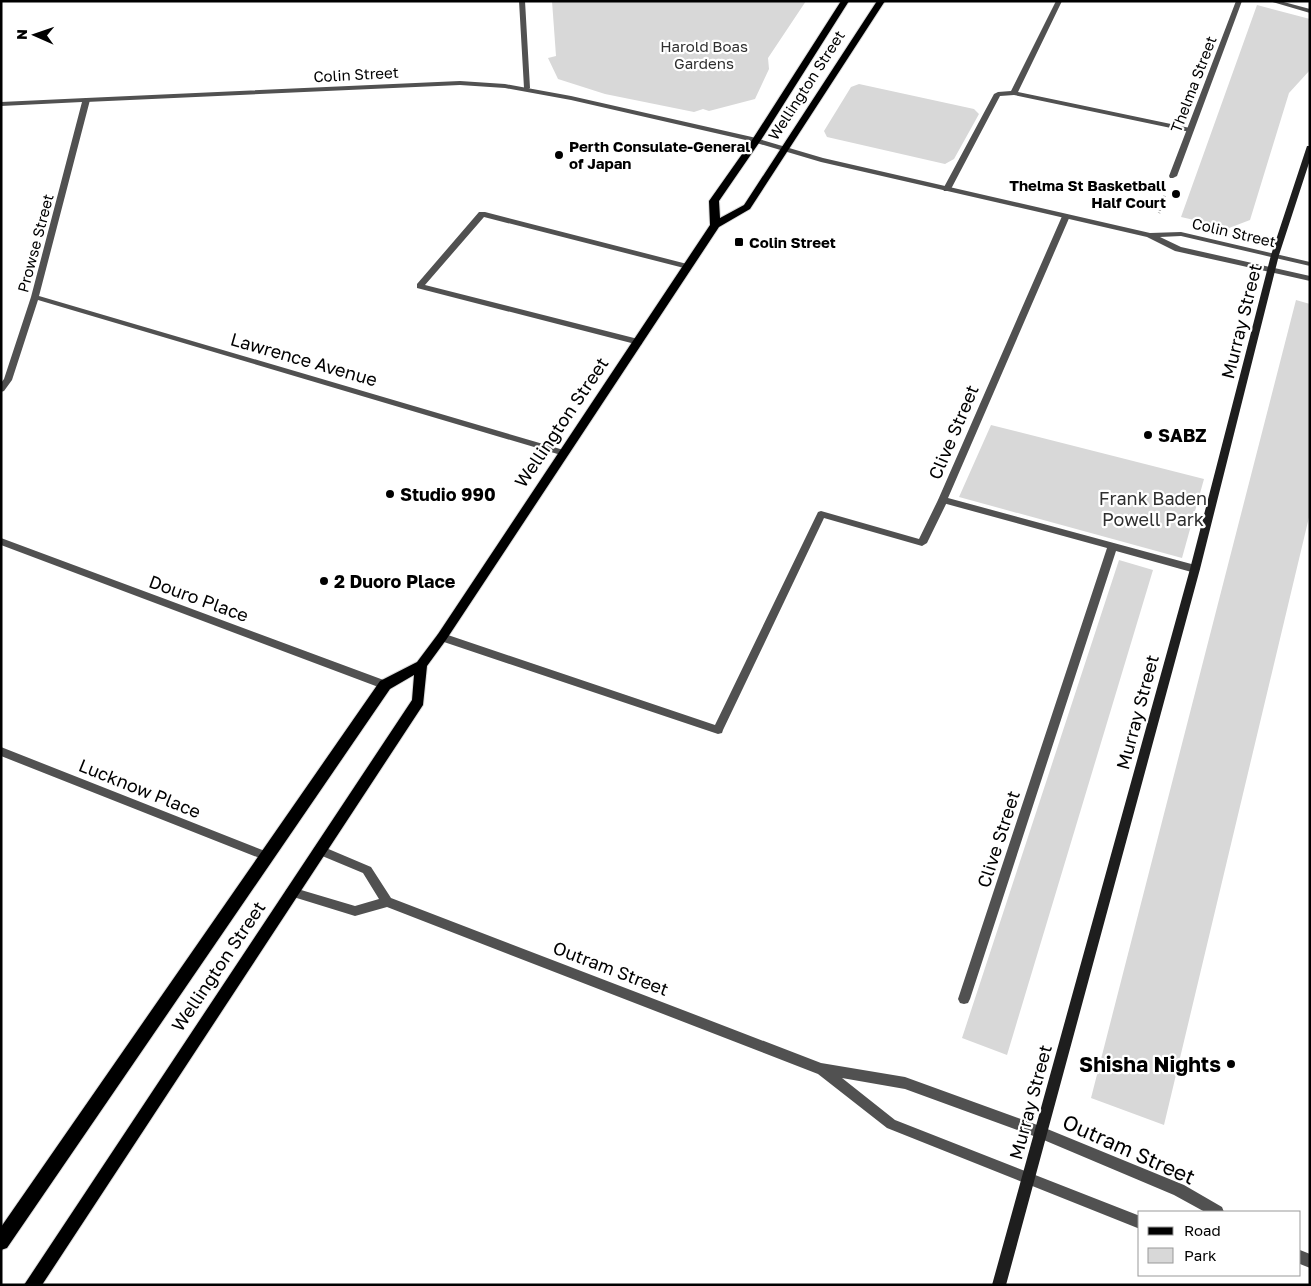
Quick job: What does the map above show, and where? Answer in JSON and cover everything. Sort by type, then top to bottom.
[{"type":"main road","name":"Wellington Street","points":[[715,225],[714,201],[756,140],[845,1]]},
{"type":"main road","name":"Wellington Street","points":[[1,1242],[385,685],[421,664],[442,637],[715,225],[747,207],[881,1]]},
{"type":"main road","name":"Murray Street","points":[[999,1285],[1195,569],[1276,256],[1310,148]]},
{"type":"main road","name":"Wellington Street","points":[[32,1285],[418,701],[421,664]]},
{"type":"street","points":[[522,1],[527,88]]},
{"type":"street","points":[[1014,93],[1059,1]]},
{"type":"street","name":"Thelma Street","points":[[1172,176],[1239,1]]},
{"type":"street","points":[[1272,1],[1310,11]]},
{"type":"street","name":"Colin Street","points":[[1,104],[460,83],[495,84],[527,88],[756,140],[821,160],[1150,235],[1182,234],[1310,264]]},
{"type":"street","points":[[947,189],[998,94],[1014,93],[1190,130]]},
{"type":"street","name":"Prowse Street","points":[[1,389],[8,380],[35,297],[86,100]]},
{"type":"street","points":[[639,342],[420,286],[482,214],[688,267]]},
{"type":"street","name":"Clive Street","points":[[1066,216],[943,500],[1195,569]]},
{"type":"street","name":"Colin Street","points":[[1150,235],[1178,250],[1310,279]]},
{"type":"street","name":"Lawrence Avenue","points":[[35,297],[564,453]]},
{"type":"street","points":[[442,637],[718,730],[821,514],[922,543],[943,500]]},
{"type":"street","name":"Douro Place","points":[[1,541],[385,685]]},
{"type":"street","name":"Clive Street","points":[[964,999],[1112,547]]},
{"type":"street","name":"Lucknow Place","points":[[1,751],[266,856]]},
{"type":"street","points":[[291,892],[355,911],[387,902],[367,870],[319,850]]},
{"type":"street","name":"Outram Street","points":[[387,902],[821,1069],[905,1083],[1040,1132],[1179,1190],[1215,1211]]},
{"type":"street","name":"Outram Street","points":[[821,1069],[891,1124],[1138,1222]]},
{"type":"green space","name":"Harold Boas Gardens","points":[[552,1],[806,1],[768,58],[769,69],[755,99],[709,111],[703,109],[694,112],[605,94],[558,79],[548,58],[556,56]]},
{"type":"green space","points":[[1257,5],[1310,19],[1310,70],[1289,93],[1250,220],[1229,228],[1181,217]]},
{"type":"green space","points":[[859,84],[974,109],[979,114],[954,159],[945,164],[827,137],[824,131],[851,87]]},
{"type":"green space","points":[[1296,300],[1310,304],[1310,513],[1164,1125],[1091,1098]]},
{"type":"green space","name":"Frank Baden Powell Park","points":[[991,425],[1204,479],[1182,558],[959,497]]},
{"type":"green space","points":[[1119,560],[1153,570],[1007,1055],[962,1038]]},
{"type":"place","name":"Perth Consulate-General of Japan","points":[[559,155]]},
{"type":"place","name":"Thelma St Basketball Half Court","points":[[1176,194]]},
{"type":"place","name":"Colin Street","points":[[739,242]]},
{"type":"place","name":"SABZ","points":[[1148,435]]},
{"type":"place","name":"Studio 990","points":[[390,494]]},
{"type":"place","name":"2 Duoro Place","points":[[324,581]]},
{"type":"place","name":"Shisha Nights","points":[[1231,1064]]}]
